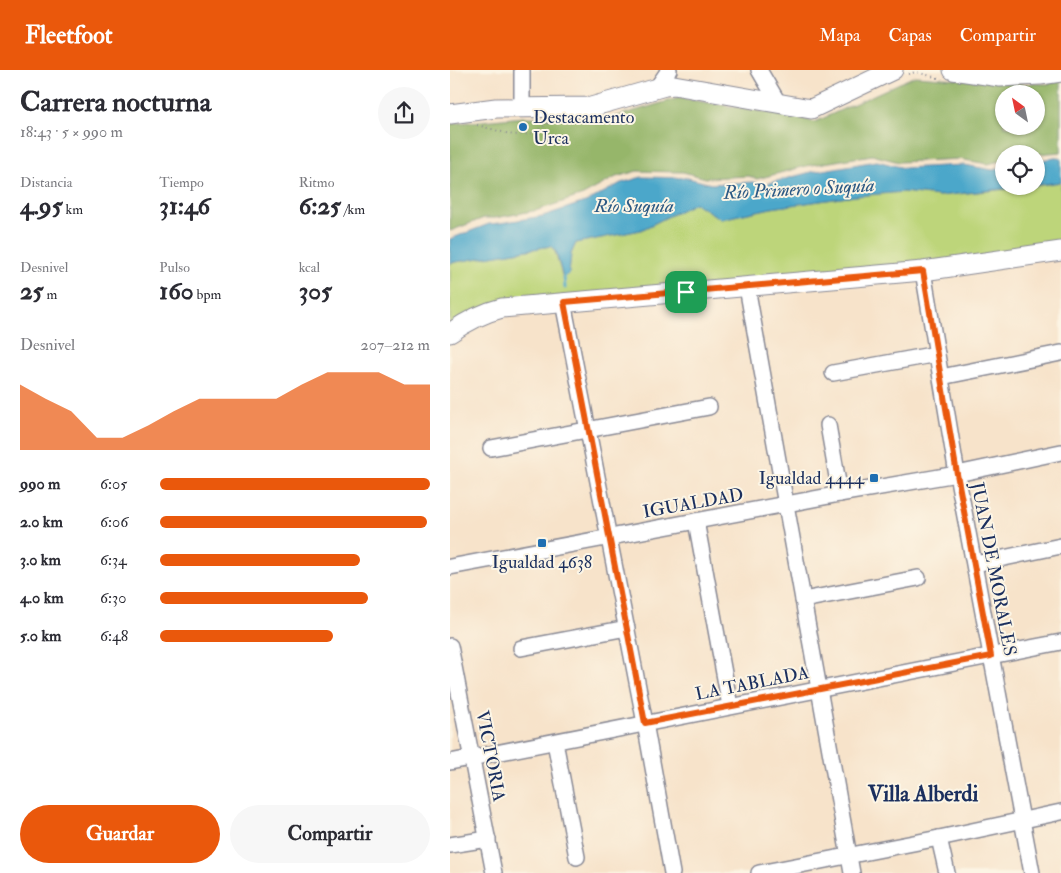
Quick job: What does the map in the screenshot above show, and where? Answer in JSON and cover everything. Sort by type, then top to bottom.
[{"type":"main road","points":[[450,114],[496,108],[591,107],[658,86],[674,86],[811,109],[893,70]]},
{"type":"main road","points":[[954,70],[996,74],[1040,75],[1061,72]]},
{"type":"main road","points":[[450,333],[484,313],[502,308],[923,271],[1061,251]]},
{"type":"street","points":[[522,70],[522,107]]},
{"type":"street","points":[[658,86],[669,70]]},
{"type":"street","points":[[759,70],[779,104]]},
{"type":"street","name":"JUAN DE MORALES","points":[[923,271],[957,474],[1032,873]]},
{"type":"street","points":[[747,286],[852,873]]},
{"type":"street","points":[[564,302],[672,873]]},
{"type":"street","points":[[941,377],[1061,353]]},
{"type":"street","points":[[833,373],[937,354]]},
{"type":"street","points":[[492,448],[709,407]]},
{"type":"street","points":[[828,425],[840,494]]},
{"type":"street","name":"IGUALDAD","points":[[450,567],[957,474],[1061,452]]},
{"type":"street","points":[[696,521],[730,706]]},
{"type":"street","points":[[974,564],[1061,546]]},
{"type":"street","points":[[803,600],[918,578]]},
{"type":"street","points":[[521,648],[626,628]]},
{"type":"street","name":"LA TABLADA","points":[[450,762],[1061,642]]},
{"type":"street","name":"VICTORIA","points":[[450,646],[452,665],[494,873]]},
{"type":"street","points":[[555,742],[577,857]]},
{"type":"street","points":[[764,873],[1061,812]]},
{"type":"street","points":[[940,838],[947,873]]},
{"type":"street","points":[[450,845],[488,839]]},
{"type":"green space","points":[[915,76],[1012,83],[1047,84],[1061,81],[1061,152],[1045,153],[1045,145],[995,145],[995,162],[988,164],[959,159],[899,162],[872,155],[806,166],[757,179],[749,176],[706,178],[683,172],[637,171],[616,177],[583,195],[538,210],[495,218],[484,218],[450,231],[450,124],[524,117],[607,119],[679,98],[815,122]]},
{"type":"green space","points":[[1061,182],[1061,251],[502,308],[450,333],[450,263],[551,246],[555,252],[563,278],[569,274],[571,254],[576,243],[641,230],[695,203],[721,219],[771,208],[855,196],[903,192],[939,196],[995,190],[995,195],[1045,195],[1045,185]]},
{"type":"water","points":[[1061,158],[1061,182],[1045,184],[1045,159]]},
{"type":"water","name":"Río Suquía","points":[[877,161],[904,168],[964,165],[995,169],[995,190],[939,196],[903,192],[855,196],[771,208],[721,219],[695,203],[641,230],[576,243],[571,254],[569,274],[563,278],[556,252],[551,246],[450,263],[450,239],[489,224],[543,216],[588,201],[621,183],[642,177],[688,178],[711,184],[754,182],[762,185],[811,172]]},
{"type":"waterway","points":[[564,276],[565,288]]},
{"type":"place","name":"Destacamento Urca","points":[[523,127]]},
{"type":"place","name":"Igualdad 4444","points":[[874,478]]},
{"type":"place","name":"Igualdad 4638","points":[[542,543]]},
{"type":"district","name":"Villa Alberdi","points":[[923,793]]},
{"type":"route","points":[[923,271],[957,474],[991,656],[645,723],[564,302],[686,292],[923,271]]},
{"type":"water label","name":"Río Primero o Suquía","points":[[799,188]]}]
